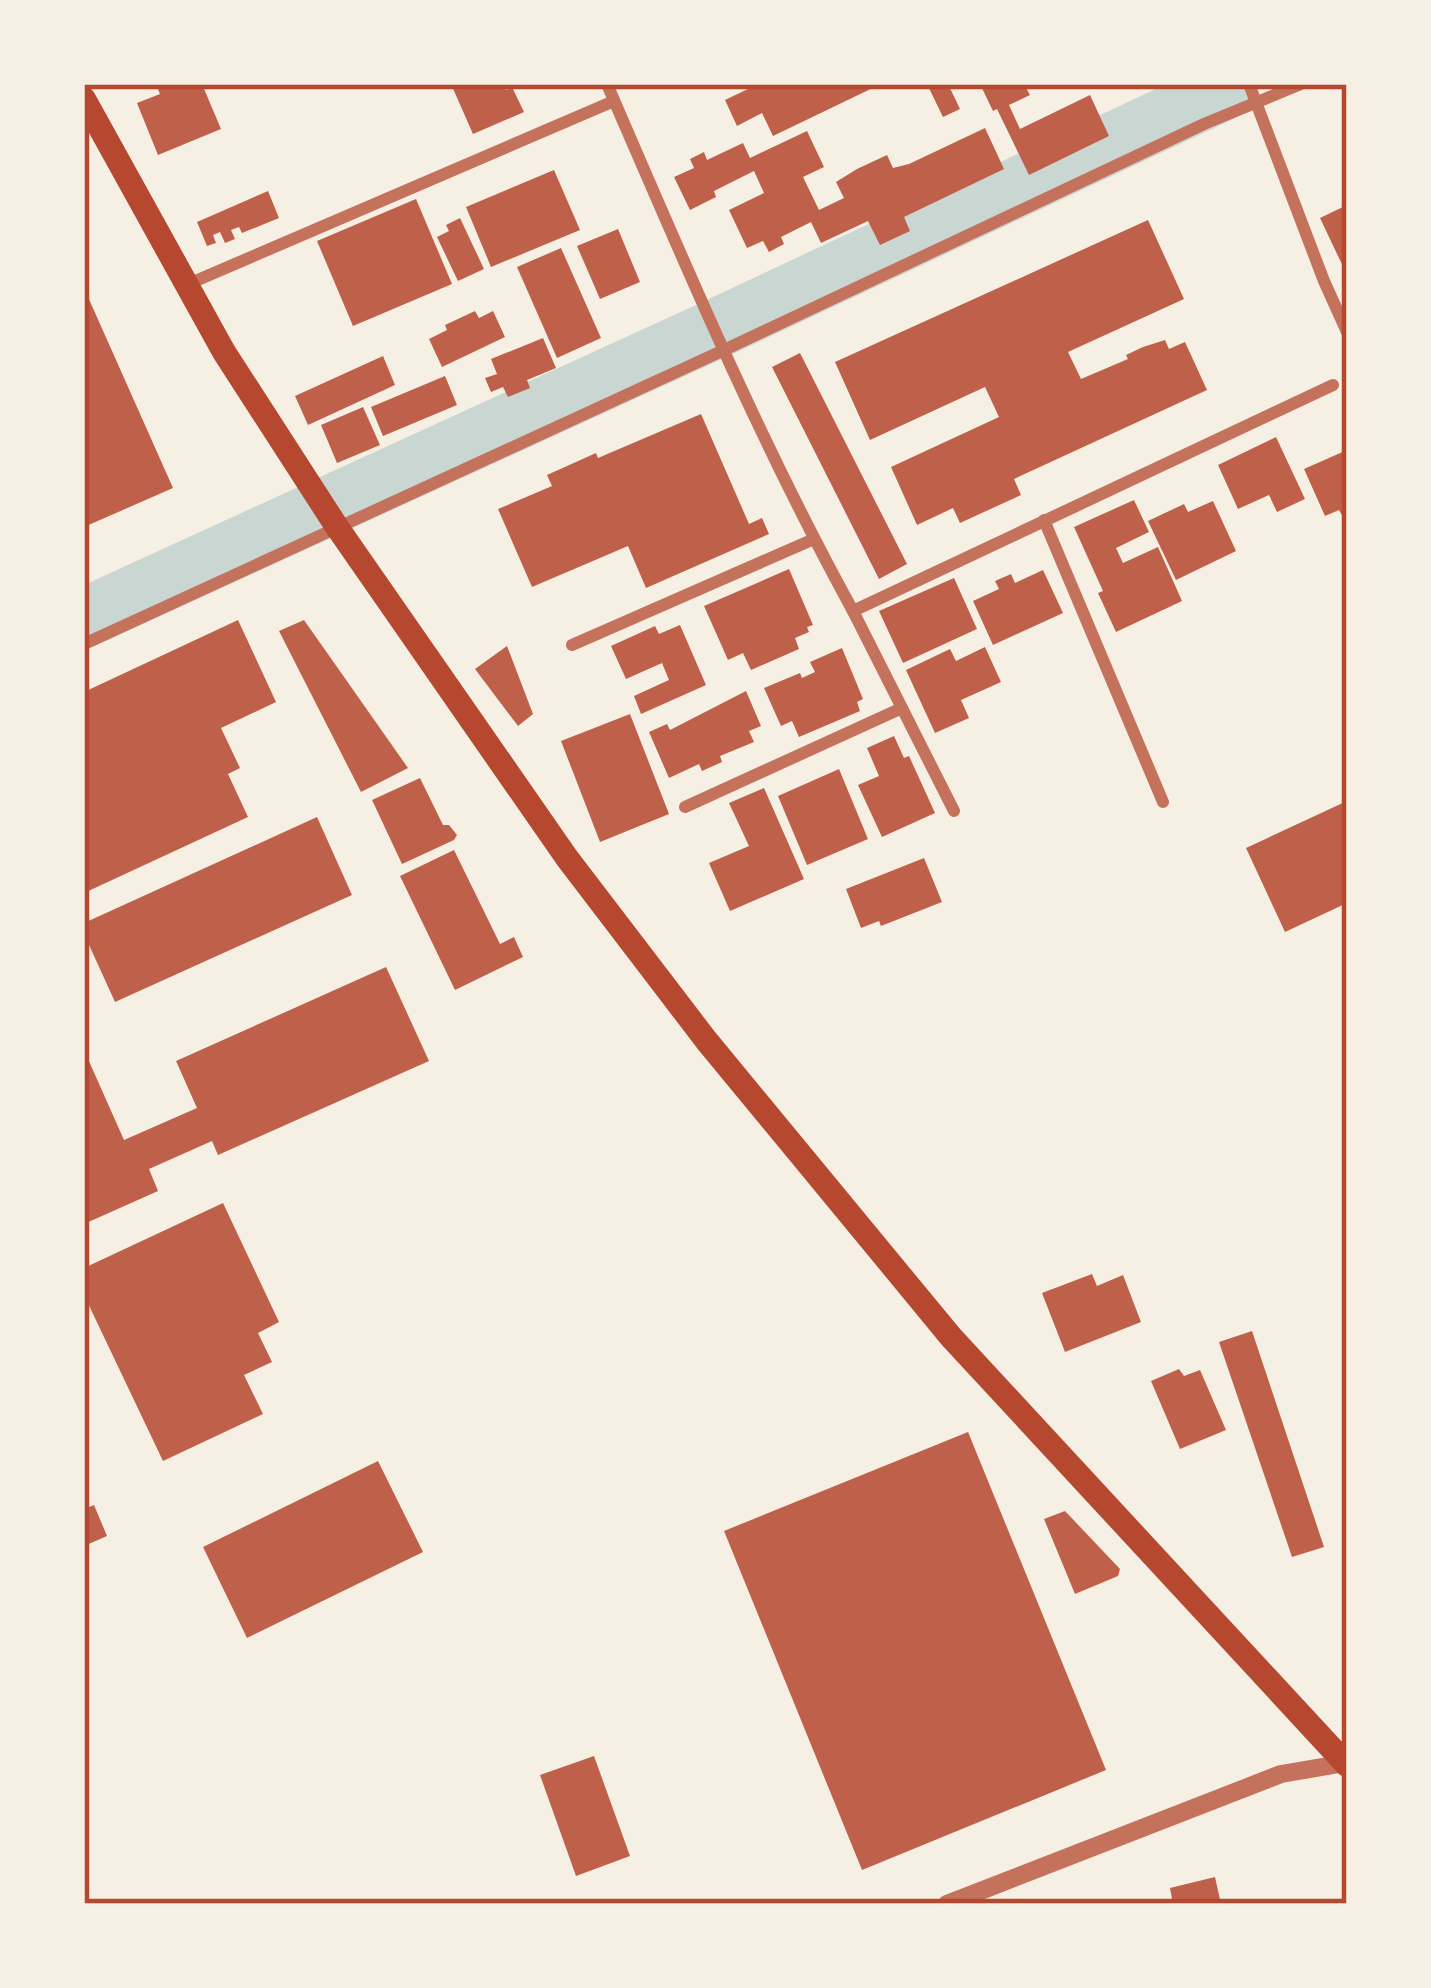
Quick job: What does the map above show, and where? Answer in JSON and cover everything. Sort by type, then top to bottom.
[{"type":"highway","points":[[84,100],[224,352],[329,516],[567,858],[804,1162],[951,1337],[1346,1764]]},
{"type":"street","points":[[607,84],[722,351],[954,811]]},
{"type":"street","points":[[1249,84],[1347,332]]},
{"type":"street","points":[[84,644],[329,516],[722,351],[1300,84]]},
{"type":"street","points":[[186,285],[614,100]]},
{"type":"street","points":[[853,610],[1333,385]]},
{"type":"street","points":[[1044,520],[1163,802]]},
{"type":"street","points":[[572,645],[814,539]]},
{"type":"street","points":[[685,807],[902,708]]},
{"type":"street","points":[[947,1904],[1281,1774],[1346,1764]]},
{"type":"building","points":[[202,84],[221,129],[158,155],[137,103],[160,94],[157,87]]},
{"type":"building","points":[[451,84],[512,87],[524,112],[473,134]]},
{"type":"building","points":[[745,84],[881,84],[773,136],[762,113],[737,126],[725,100],[748,89]]},
{"type":"building","points":[[927,84],[948,84],[960,109],[943,117]]},
{"type":"building","points":[[980,84],[1024,84],[1030,95],[1009,105],[1020,129],[1090,95],[1109,136],[1029,175]]},
{"type":"building","points":[[985,128],[1004,169],[904,217],[910,231],[880,245],[868,221],[821,243],[811,222],[781,237],[784,244],[769,252],[763,241],[747,248],[729,210],[764,193],[754,171],[714,191],[716,197],[690,210],[674,177],[694,168],[690,159],[704,152],[707,160],[743,143],[750,158],[807,131],[824,167],[803,177],[819,210],[844,198],[836,182],[857,169],[887,155],[893,168],[909,164]]},
{"type":"building","points":[[554,170],[580,230],[491,267],[466,207]]},
{"type":"building","points":[[268,191],[279,218],[242,233],[239,227],[231,230],[235,239],[225,243],[220,232],[213,235],[216,243],[207,246],[197,222]]},
{"type":"building","points":[[416,199],[452,284],[353,326],[317,241]]},
{"type":"building","points":[[1347,205],[1347,275],[1320,218]]},
{"type":"building","points":[[460,218],[484,269],[458,281],[437,237]]},
{"type":"building","points":[[1148,220],[1184,299],[1068,352],[1081,379],[1128,359],[1126,355],[1143,347],[1165,340],[1169,349],[1185,342],[1207,390],[1014,479],[1021,495],[960,523],[953,508],[917,525],[891,467],[999,417],[985,387],[870,440],[835,362]]},
{"type":"building","points":[[618,229],[640,282],[600,299],[577,246]]},
{"type":"building","points":[[561,248],[601,338],[557,358],[517,267]]},
{"type":"building","points":[[84,288],[173,488],[84,527]]},
{"type":"building","points":[[475,311],[479,318],[493,311],[505,337],[442,367],[429,339],[447,330],[445,325]]},
{"type":"building","points":[[543,338],[556,368],[527,380],[530,388],[508,397],[503,387],[491,392],[485,378],[497,374],[491,359]]},
{"type":"building","points":[[800,353],[907,564],[879,579],[772,367]]},
{"type":"building","points":[[383,356],[395,385],[308,425],[295,396]]},
{"type":"building","points":[[445,376],[457,405],[383,436],[371,407]]},
{"type":"building","points":[[363,407],[380,445],[337,463],[321,425]]},
{"type":"building","points":[[701,414],[749,524],[762,518],[769,534],[646,588],[628,546],[532,587],[498,509],[552,486],[547,475]]},
{"type":"building","points":[[1276,437],[1305,499],[1277,512],[1269,495],[1238,509],[1218,465]]},
{"type":"building","points":[[1347,450],[1347,515],[1343,517],[1339,510],[1325,516],[1304,469]]},
{"type":"building","points":[[1134,500],[1149,532],[1116,548],[1123,563],[1158,547],[1182,601],[1116,632],[1074,527]]},
{"type":"building","points":[[1213,501],[1236,551],[1176,580],[1148,521],[1184,504],[1188,512]]},
{"type":"building","points":[[789,569],[813,625],[795,638],[799,649],[751,670],[743,653],[728,660],[704,606]]},
{"type":"building","points":[[1043,570],[1063,613],[993,645],[973,601],[999,589],[995,581],[1011,574],[1015,583]]},
{"type":"building","points":[[954,578],[977,629],[903,663],[879,611]]},
{"type":"building","points":[[238,620],[276,702],[221,728],[240,768],[228,774],[248,817],[84,893],[84,692]]},
{"type":"building","points":[[304,620],[408,768],[361,792],[279,631]]},
{"type":"building","points":[[680,625],[706,685],[641,714],[634,696],[669,680],[662,663],[626,679],[611,646],[655,626],[659,634]]},
{"type":"building","points":[[507,646],[533,714],[518,726],[475,669]]},
{"type":"building","points":[[985,647],[1001,682],[961,700],[969,718],[935,733],[906,670],[950,649],[956,661]]},
{"type":"building","points":[[842,648],[863,699],[857,702],[860,711],[799,737],[792,721],[781,726],[764,688],[815,672],[810,662]]},
{"type":"building","points":[[746,691],[761,726],[749,731],[754,742],[720,756],[722,762],[702,771],[699,764],[669,778],[649,732],[667,724],[670,730]]},
{"type":"building","points":[[630,714],[669,814],[600,842],[561,741]]},
{"type":"building","points":[[894,736],[904,758],[909,756],[935,813],[882,837],[858,785],[879,776],[867,748]]},
{"type":"building","points":[[839,769],[868,839],[807,865],[778,796]]},
{"type":"building","points":[[420,778],[443,825],[457,835],[402,864],[372,800]]},
{"type":"building","points":[[764,788],[804,879],[730,911],[709,863],[749,846],[729,803]]},
{"type":"building","points":[[1347,801],[1347,903],[1285,932],[1246,848]]},
{"type":"building","points":[[317,817],[352,895],[115,1002],[84,934],[84,923]]},
{"type":"building","points":[[454,850],[500,944],[514,937],[523,957],[455,990],[400,876]]},
{"type":"building","points":[[924,858],[942,902],[881,926],[879,921],[861,928],[846,889]]},
{"type":"building","points":[[386,967],[429,1061],[218,1155],[212,1141],[149,1169],[158,1191],[84,1224],[84,1050],[124,1140],[197,1108],[176,1061]]},
{"type":"building","points":[[223,1203],[279,1322],[258,1333],[272,1362],[244,1375],[263,1414],[163,1461],[84,1295],[84,1268]]},
{"type":"building","points":[[1092,1274],[1097,1286],[1123,1275],[1141,1322],[1065,1352],[1042,1293]]},
{"type":"building","points":[[1252,1331],[1324,1547],[1292,1557],[1219,1342]]},
{"type":"building","points":[[1179,1369],[1184,1376],[1200,1370],[1226,1430],[1180,1449],[1151,1381]]},
{"type":"building","points":[[968,1432],[1106,1770],[862,1870],[724,1531]]},
{"type":"building","points":[[378,1461],[423,1552],[247,1638],[203,1547]]},
{"type":"building","points":[[94,1505],[107,1536],[84,1546],[84,1509]]},
{"type":"building","points":[[1065,1511],[1120,1569],[1118,1576],[1075,1594],[1044,1519]]},
{"type":"building","points":[[594,1756],[630,1856],[576,1876],[540,1775]]},
{"type":"building","points":[[1215,1877],[1221,1904],[1173,1904],[1170,1888]]},
{"type":"waterway","points":[[84,618],[1220,92]]}]
